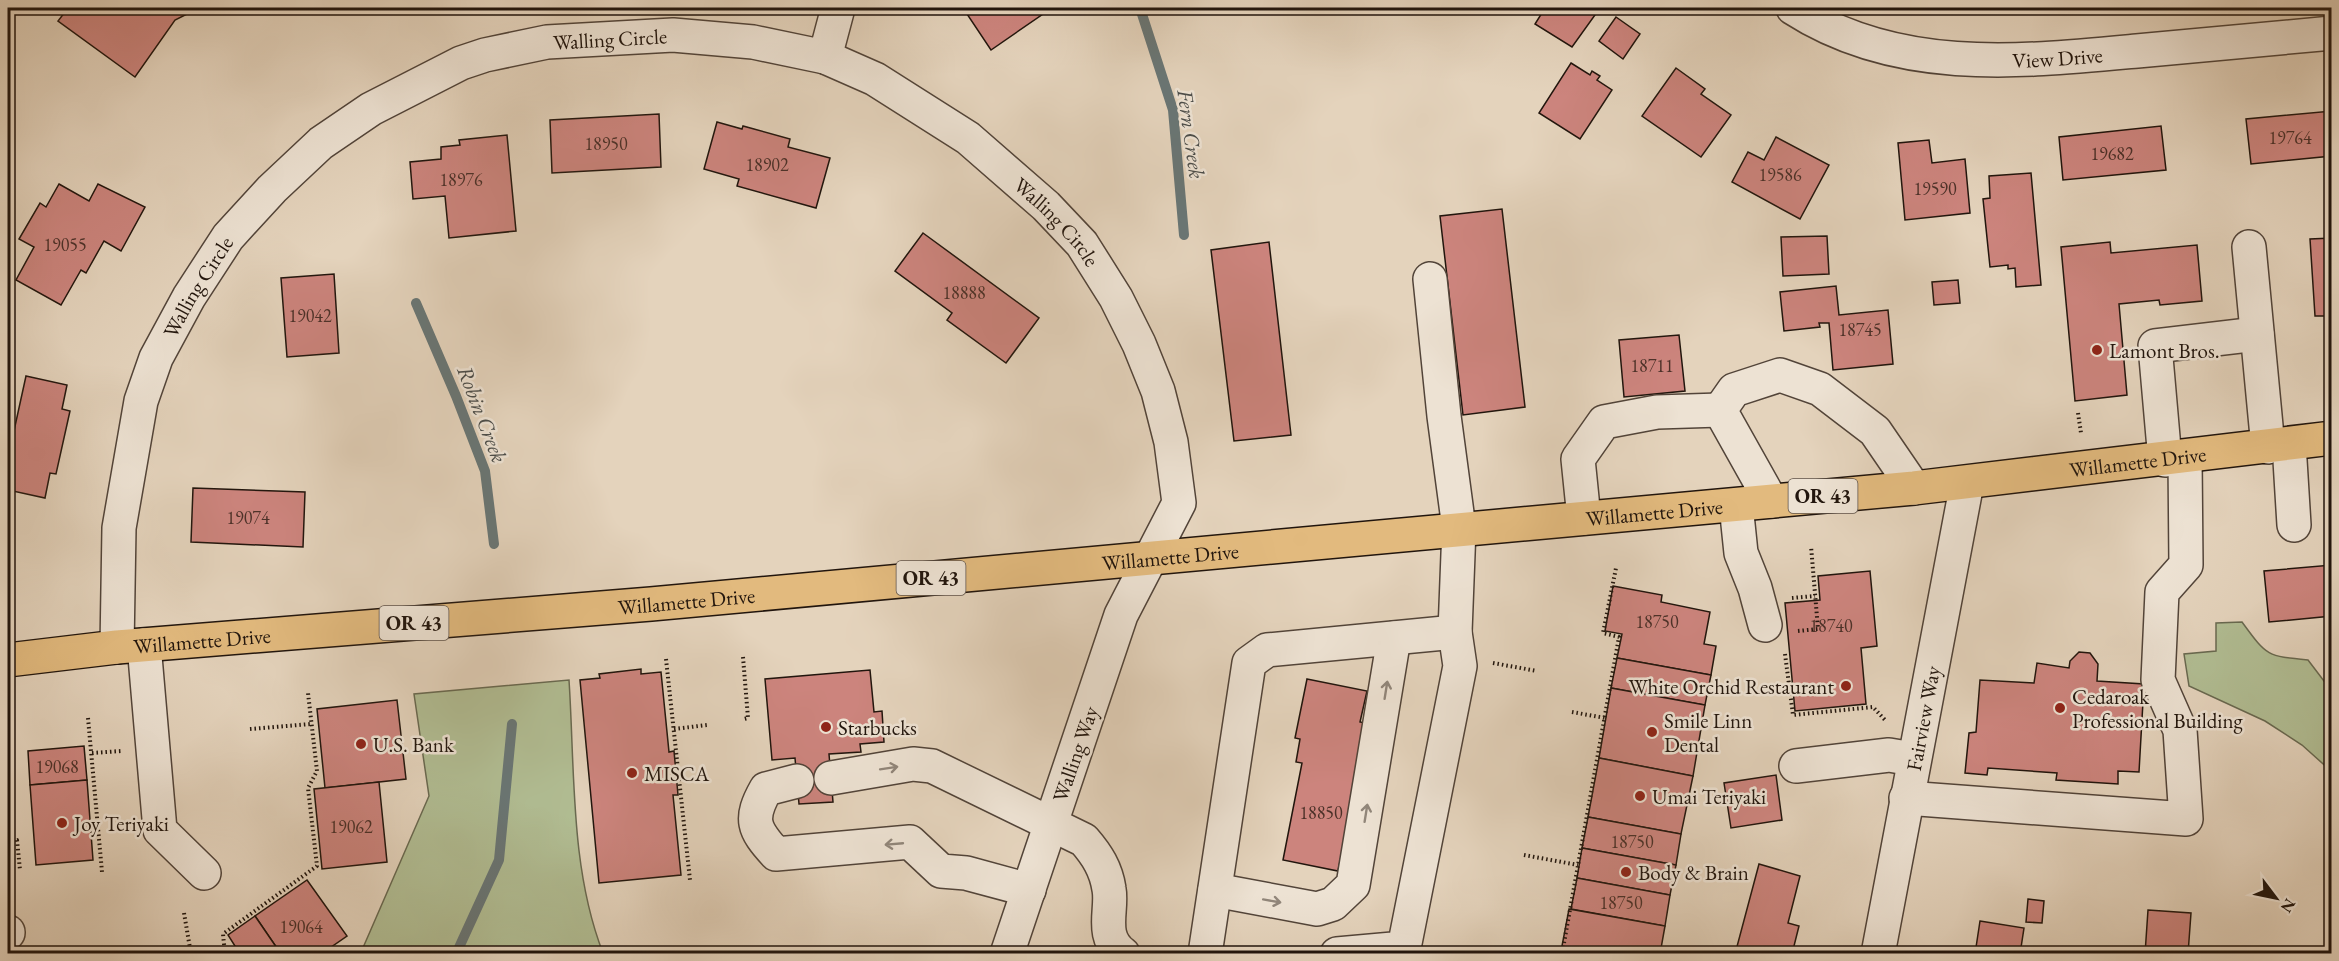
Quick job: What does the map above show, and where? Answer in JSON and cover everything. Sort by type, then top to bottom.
[{"type":"main road","name":"Willamette Drive","points":[[8,660],[131,646],[651,604],[1967,483],[2331,438]]},
{"type":"street","points":[[825,57],[838,8]]},
{"type":"street","name":"View Drive","points":[[1792,8],[1848,36],[1894,51],[1955,60],[2021,62],[2331,33]]},
{"type":"street","name":"Walling Circle","points":[[204,873],[160,830],[131,646],[119,528],[141,401],[156,358],[189,297],[228,237],[272,189],[321,143],[371,109],[443,71],[485,55],[547,42],[673,34],[753,42],[825,57],[875,79],[968,138],[1046,206],[1082,244],[1116,298],[1139,344],[1158,391],[1172,442],[1179,503],[1151,558]]},
{"type":"street","points":[[2249,247],[2257,334],[2294,525]]},
{"type":"street","points":[[1337,954],[1404,948],[1460,666],[1455,632],[1459,528],[1430,279]]},
{"type":"street","points":[[1906,798],[2186,819],[2181,730],[2158,680],[2162,592],[2186,565],[2175,459],[2155,346],[2257,334]]},
{"type":"street","points":[[1720,410],[1734,390],[1780,375],[1820,389],[1875,431],[1914,488]]},
{"type":"street","points":[[1720,410],[1771,501]]},
{"type":"street","points":[[1584,518],[1578,459],[1604,422],[1657,412],[1720,410]]},
{"type":"street","name":"Fairview Way","points":[[1878,954],[1913,759],[1967,483]]},
{"type":"street","points":[[1736,504],[1741,553],[1755,588],[1781,633]]},
{"type":"street","name":"Walling Way","points":[[1007,954],[1121,615],[1151,558]]},
{"type":"street","points":[[1205,954],[1249,663],[1267,650],[1455,632]]},
{"type":"street","points":[[1215,890],[1317,909],[1333,904],[1353,885],[1394,638]]},
{"type":"street","points":[[1796,766],[1888,754],[1913,759]]},
{"type":"street","points":[[831,778],[914,764],[932,766],[1052,822],[1084,840],[1100,859],[1110,890],[1106,921],[1117,949],[1124,954]]},
{"type":"street","points":[[797,781],[766,789],[755,810],[758,834],[776,854],[910,842],[941,872],[966,873],[1029,890]]},
{"type":"path","points":[[1811,546],[1818,629],[1781,633],[1792,715],[1873,707],[1884,719],[1894,722]]},
{"type":"path","points":[[1564,943],[1619,637],[1602,633],[1616,568]]},
{"type":"path","points":[[1785,599],[1815,596]]},
{"type":"path","points":[[742,657],[748,718],[744,719]]},
{"type":"path","points":[[666,659],[690,880]]},
{"type":"path","points":[[1485,662],[1537,671]]},
{"type":"path","points":[[225,954],[223,934],[317,866],[308,788],[317,771],[308,693]]},
{"type":"path","points":[[1572,712],[1605,718]]},
{"type":"path","points":[[88,718],[102,872]]},
{"type":"path","points":[[250,729],[311,724]]},
{"type":"path","points":[[674,729],[707,725]]},
{"type":"path","points":[[92,753],[125,751]]},
{"type":"path","points":[[8,840],[17,840],[20,870]]},
{"type":"path","points":[[1524,855],[1578,865]]},
{"type":"path","points":[[184,913],[191,954]]},
{"type":"green space","points":[[2242,622],[2263,648],[2275,655],[2308,660],[2327,685],[2331,685],[2331,771],[2302,745],[2265,721],[2189,686],[2184,654],[2216,651],[2216,623]]},
{"type":"green space","points":[[569,680],[579,853],[592,921],[603,953],[357,953],[362,950],[429,796],[414,694]]},
{"type":"building","points":[[68,8],[199,8],[175,20],[135,77],[58,21]]},
{"type":"building","points":[[963,8],[1039,8],[1043,14],[991,50]]},
{"type":"building","points":[[1545,8],[1600,8],[1572,47],[1535,24]]},
{"type":"building","points":[[1616,17],[1640,34],[1623,59],[1599,41]]},
{"type":"building","points":[[1571,63],[1590,75],[1592,71],[1600,76],[1597,80],[1612,90],[1580,139],[1539,113]]},
{"type":"building","points":[[1676,68],[1705,89],[1701,94],[1731,115],[1701,157],[1642,116]]},
{"type":"building","points":[[2332,111],[2332,156],[2251,164],[2246,119]]},
{"type":"building","points":[[659,114],[661,167],[552,173],[550,120]]},
{"type":"building","points":[[717,122],[742,129],[743,126],[790,139],[788,147],[830,158],[816,208],[737,186],[739,179],[704,169]]},
{"type":"building","points":[[2161,126],[2166,170],[2063,180],[2059,137]]},
{"type":"building","points":[[507,135],[516,231],[449,238],[445,196],[413,199],[410,162],[441,159],[441,147],[460,145],[459,140]]},
{"type":"building","points":[[1776,137],[1829,165],[1800,219],[1732,182],[1748,152],[1764,160]]},
{"type":"building","points":[[1929,140],[1932,163],[1965,159],[1970,213],[1905,220],[1898,143]]},
{"type":"building","points":[[2031,173],[2041,285],[2016,287],[2015,268],[2008,269],[2008,265],[1990,267],[1983,199],[1990,198],[1989,176]]},
{"type":"building","points":[[59,184],[89,201],[98,184],[145,207],[121,251],[104,241],[86,273],[81,270],[61,305],[16,280],[34,247],[19,239],[40,203],[46,207]]},
{"type":"building","points":[[1502,209],[1525,407],[1463,415],[1440,216]]},
{"type":"building","points":[[923,233],[1039,318],[1006,363],[947,320],[952,313],[895,271]]},
{"type":"building","points":[[1827,236],[1829,274],[1783,276],[1781,237]]},
{"type":"building","points":[[2332,238],[2332,316],[2315,316],[2310,239]]},
{"type":"building","points":[[1269,242],[1291,435],[1234,441],[1211,250]]},
{"type":"building","name":"Lamont Bros.","points":[[2110,242],[2111,253],[2197,245],[2202,301],[2160,305],[2159,300],[2119,304],[2127,395],[2075,401],[2061,247]]},
{"type":"building","points":[[334,274],[339,353],[287,357],[281,278]]},
{"type":"building","points":[[1958,280],[1960,303],[1934,305],[1932,282]]},
{"type":"building","points":[[1836,286],[1839,315],[1888,310],[1893,364],[1833,370],[1829,323],[1819,323],[1820,327],[1784,331],[1780,292]]},
{"type":"building","points":[[1679,335],[1685,391],[1624,397],[1619,340]]},
{"type":"building","points":[[26,376],[67,385],[62,409],[70,411],[56,474],[50,473],[45,498],[8,490],[8,458]]},
{"type":"building","points":[[193,488],[305,492],[303,547],[191,542]]},
{"type":"building","points":[[2332,565],[2332,616],[2269,622],[2264,571]]},
{"type":"building","points":[[1870,571],[1877,646],[1861,648],[1866,704],[1795,711],[1785,603],[1820,600],[1818,576]]},
{"type":"building","points":[[1613,586],[1662,595],[1661,602],[1710,612],[1704,644],[1716,646],[1711,675],[1617,658],[1622,634],[1605,631]]},
{"type":"building","name":"Cedaroak Professional Building","points":[[2079,652],[2090,653],[2098,664],[2097,681],[2144,684],[2139,772],[2118,771],[2118,784],[2056,780],[2057,773],[1988,768],[1987,775],[1965,773],[1969,733],[1976,732],[1980,680],[2034,683],[2037,663],[2069,668],[2070,661]]},
{"type":"building","points":[[1617,658],[1711,675],[1705,705],[1611,688]]},
{"type":"building","name":"MISCA","points":[[641,669],[641,674],[661,672],[669,752],[674,751],[678,795],[673,795],[681,875],[599,883],[580,680],[600,678],[599,674]]},
{"type":"building","name":"Starbucks","points":[[870,670],[874,712],[882,711],[884,742],[860,744],[861,752],[829,754],[833,802],[799,804],[795,758],[772,760],[765,679]]},
{"type":"building","points":[[1307,679],[1367,691],[1360,722],[1374,725],[1362,754],[1338,871],[1283,860],[1302,763],[1296,762],[1300,739],[1295,738]]},
{"type":"building","name":"Smile Linn Dental","points":[[1611,688],[1705,705],[1693,776],[1599,758]]},
{"type":"building","name":"U.S. Bank","points":[[397,700],[406,779],[325,788],[317,709]]},
{"type":"building","points":[[84,746],[87,780],[30,785],[28,751]]},
{"type":"building","name":"Umai Teriyaki","points":[[1599,758],[1693,776],[1681,834],[1588,817]]},
{"type":"building","points":[[1776,775],[1782,820],[1731,828],[1724,783]]},
{"type":"building","name":"Joy Teriyaki","points":[[87,780],[93,860],[36,865],[30,785]]},
{"type":"building","points":[[379,782],[387,862],[322,869],[314,789]]},
{"type":"building","points":[[1588,817],[1681,834],[1676,865],[1582,848]]},
{"type":"building","name":"Body & Brain","points":[[1582,848],[1676,865],[1670,895],[1577,878]]},
{"type":"building","points":[[1759,864],[1800,876],[1788,923],[1799,926],[1792,954],[1735,954]]},
{"type":"building","points":[[1577,878],[1670,895],[1665,926],[1571,909]]},
{"type":"building","points":[[307,880],[347,936],[321,954],[281,954],[255,916]]},
{"type":"building","points":[[2028,899],[2044,901],[2042,923],[2026,922]]},
{"type":"building","points":[[1569,909],[1665,926],[1660,954],[1619,954],[1597,950],[1596,953],[1562,946]]},
{"type":"building","points":[[2148,910],[2191,913],[2188,954],[2145,954]]},
{"type":"building","points":[[255,916],[281,954],[240,954],[228,935]]},
{"type":"building","points":[[1980,921],[2024,928],[2020,954],[1975,954]]},
{"type":"waterway","name":"Fern Creek","points":[[1140,8],[1173,110],[1184,235]]},
{"type":"waterway","name":"Robin Creek","points":[[416,303],[485,471],[494,544]]},
{"type":"waterway","name":"Robin Creek","points":[[456,954],[499,860],[512,724]]},
{"type":"place","name":"Lamont Bros.","points":[[2097,350]]},
{"type":"place","name":"White Orchid Restaurant","points":[[1846,686]]},
{"type":"place","name":"Cedaroak Professional Building","points":[[2060,708]]},
{"type":"place","name":"Starbucks","points":[[826,727]]},
{"type":"place","name":"Smile Linn Dental","points":[[1652,732]]},
{"type":"place","name":"U.S. Bank","points":[[361,744]]},
{"type":"place","name":"MISCA","points":[[632,773]]},
{"type":"place","name":"Umai Teriyaki","points":[[1640,796]]},
{"type":"place","name":"Joy Teriyaki","points":[[62,823]]},
{"type":"place","name":"Body & Brain","points":[[1626,872]]}]
